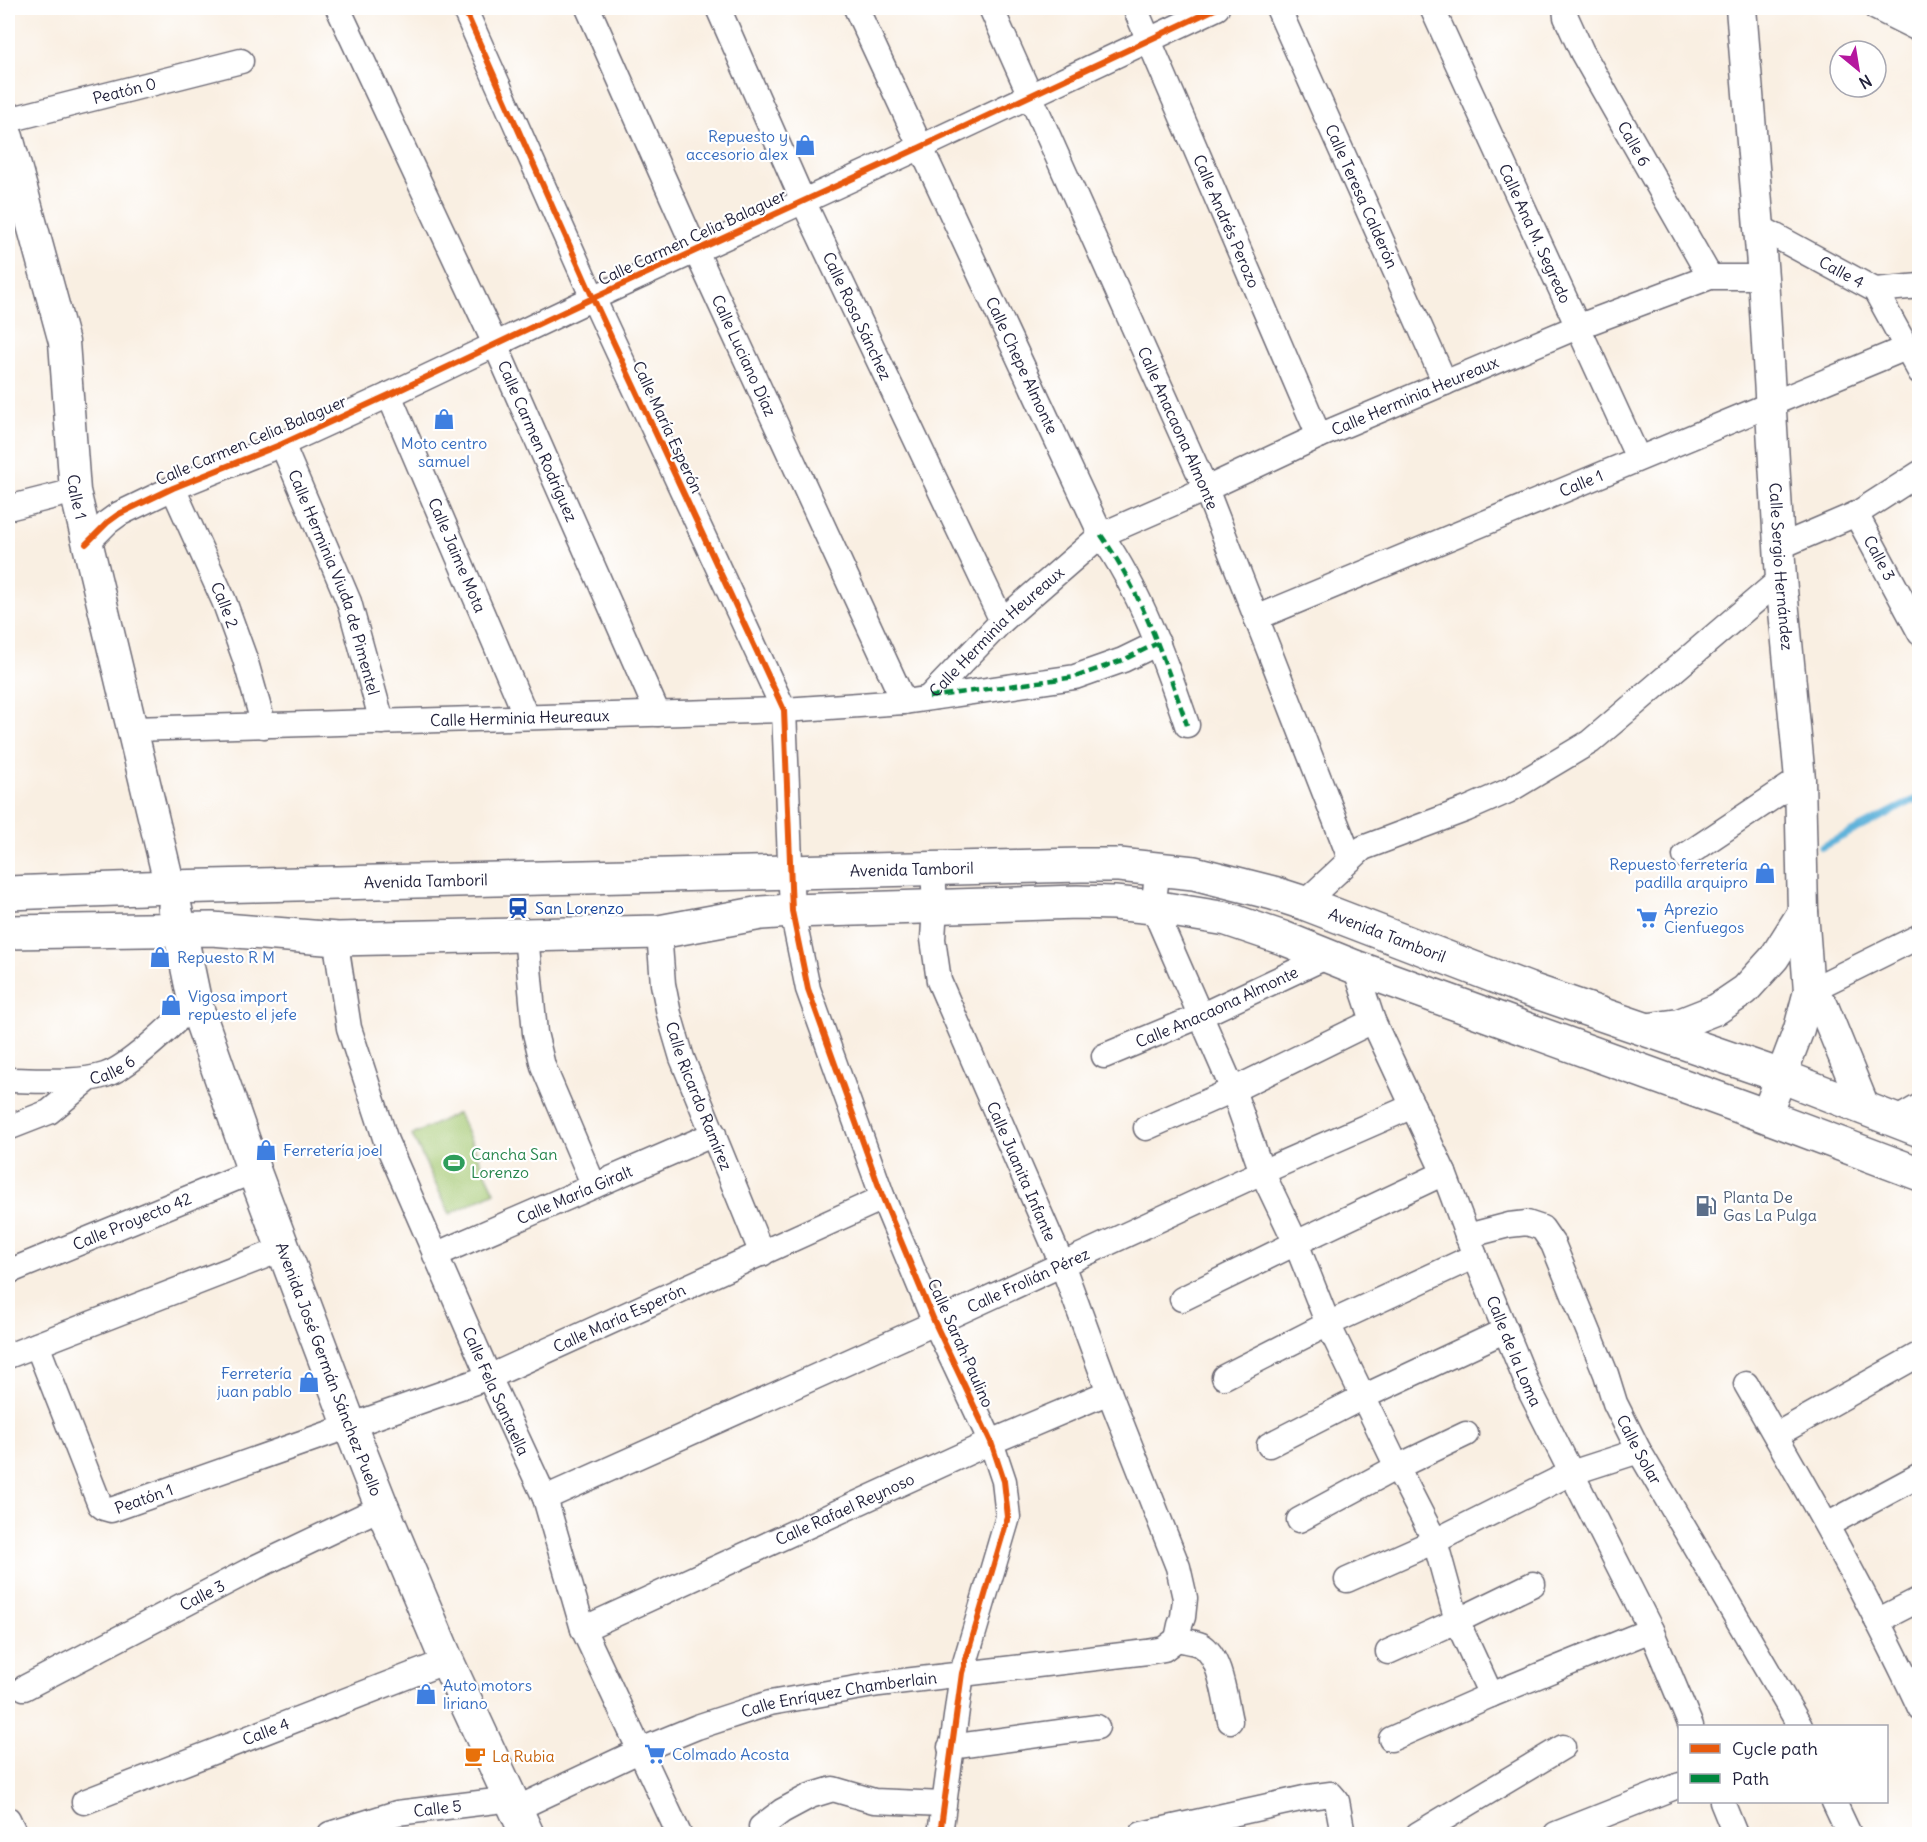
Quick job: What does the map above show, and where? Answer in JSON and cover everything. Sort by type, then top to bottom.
[{"type":"main road","name":"Avenida Tamboril","points":[[8,893],[933,868],[1081,865],[1158,868],[1194,873],[1236,883],[1304,903],[1528,989],[1781,1076],[1865,1109],[1911,1119]]},
{"type":"main road","name":"Avenida José Germán Sánchez Puello","points":[[170,887],[195,1004],[254,1171],[382,1507],[447,1662],[518,1814]]},
{"type":"main road","points":[[8,932],[212,928],[337,939],[526,935],[659,932],[761,913],[792,911],[1086,902],[1153,907],[1227,920],[1283,938],[1920,1174]]},
{"type":"street","name":"Calle Carmen Rodríguez","points":[[338,8],[495,344],[658,714]]},
{"type":"street","name":"Calle María Esperón","points":[[464,8],[593,298],[784,710],[791,872]]},
{"type":"street","name":"Calle Luciano Díaz","points":[[588,8],[696,251],[904,702]]},
{"type":"street","name":"Calle Rosa Sánchez","points":[[718,8],[803,201],[1002,621]]},
{"type":"street","name":"Calle Chepe Almonte","points":[[856,8],[1101,535],[1131,582],[1158,643],[1187,725]]},
{"type":"street","name":"Calle Anacaona Almonte","points":[[991,8],[1206,489],[1350,858]]},
{"type":"street","name":"Calle Andrés Perozo","points":[[1135,8],[1319,436]]},
{"type":"street","name":"Calle Carmen Celia Balaguer","points":[[86,544],[103,526],[119,514],[173,488],[282,444],[389,395],[1217,8]]},
{"type":"street","name":"Calle Teresa Calderón","points":[[1278,8],[1445,383]]},
{"type":"street","name":"Calle Ana M. Segredo","points":[[1432,8],[1638,459]]},
{"type":"street","name":"Calle 6","points":[[1565,8],[1566,17],[1582,52],[1710,278]]},
{"type":"street","name":"Calle Sergio Hernández","points":[[1741,8],[1763,277],[1781,579],[1800,779],[1803,912],[1809,991],[1798,1029],[1766,1116]]},
{"type":"street","points":[[1876,8],[1920,30]]},
{"type":"street","name":"Peatón 0","points":[[8,120],[240,62]]},
{"type":"street","name":"Calle 1","points":[[8,137],[64,342],[75,491],[170,887]]},
{"type":"street","name":"Calle 4","points":[[1759,227],[1875,290],[1920,372]]},
{"type":"street","name":"Calle Herminia Heureaux","points":[[132,729],[784,710],[904,702],[928,697],[1002,621],[1101,535],[1319,436],[1577,327],[1710,278],[1763,277]]},
{"type":"street","points":[[1875,290],[1920,286]]},
{"type":"street","name":"Calle 1","points":[[1256,618],[1906,348]]},
{"type":"street","name":"Calle Jaime Mota","points":[[389,395],[526,716]]},
{"type":"street","name":"Calle Herminia Viuda de Pimentel","points":[[282,444],[349,602],[382,722]]},
{"type":"street","points":[[1779,547],[1856,514],[1920,473]]},
{"type":"street","name":"Calle 2","points":[[173,488],[224,601],[245,659],[264,726]]},
{"type":"street","points":[[8,508],[75,491]]},
{"type":"street","name":"Calle 3","points":[[1856,514],[1920,633]]},
{"type":"street","points":[[1304,903],[1350,858],[1367,846],[1508,790],[1585,745],[1781,579]]},
{"type":"street","points":[[928,697],[1075,677],[1123,660],[1158,643]]},
{"type":"street","points":[[1685,856],[1800,779]]},
{"type":"street","name":"Calle Juanita Infante","points":[[933,868],[935,906],[933,939],[939,981],[1062,1264],[1109,1392],[1178,1567],[1185,1598],[1178,1639]]},
{"type":"street","points":[[1158,868],[1153,907],[1233,1090],[1262,1172],[1296,1243],[1328,1324],[1396,1467],[1435,1541],[1457,1621],[1491,1695]]},
{"type":"street","name":"Calle Sarah Paulino","points":[[791,872],[792,911],[808,990],[883,1198],[935,1323],[991,1442],[1004,1481],[1008,1518],[962,1673],[950,1747],[940,1834]]},
{"type":"street","points":[[1643,1029],[1679,1024],[1717,1009],[1745,990],[1774,958],[1803,912]]},
{"type":"street","name":"Calle Ricardo Ramírez","points":[[659,932],[663,984],[682,1058],[762,1254]]},
{"type":"street","points":[[526,935],[536,1033],[543,1065],[594,1186]]},
{"type":"street","points":[[1865,1109],[1823,1006],[1809,991],[1920,936]]},
{"type":"street","name":"Calle Fela Santaella","points":[[337,939],[349,1028],[386,1141],[489,1377],[545,1498],[584,1629],[679,1834]]},
{"type":"street","name":"Calle Anacaona Almonte","points":[[1104,1056],[1341,961]]},
{"type":"street","name":"Calle de la Loma","points":[[1341,961],[1373,1021],[1444,1173],[1471,1246],[1532,1393],[1651,1630],[1691,1725]]},
{"type":"street","name":"Calle 6","points":[[8,1080],[89,1079],[107,1074],[123,1065],[155,1040],[195,1004]]},
{"type":"street","points":[[1146,1128],[1233,1090],[1373,1021]]},
{"type":"street","points":[[8,1128],[49,1112],[89,1079]]},
{"type":"street","name":"Calle Frolián Pérez","points":[[545,1498],[935,1323],[1262,1172],[1413,1106]]},
{"type":"street","name":"Calle María Giralt","points":[[435,1255],[714,1134]]},
{"type":"street","name":"Calle Proyecto 42","points":[[8,1272],[254,1171]]},
{"type":"street","points":[[1182,1299],[1444,1173]]},
{"type":"street","name":"Calle María Esperón","points":[[350,1426],[489,1377],[883,1198]]},
{"type":"street","name":"Calle Solar","points":[[1224,1377],[1328,1324],[1509,1225],[1527,1223],[1542,1228],[1553,1244],[1616,1403],[1639,1451],[1799,1725]]},
{"type":"street","points":[[8,1356],[283,1248]]},
{"type":"street","points":[[1269,1445],[1363,1397],[1506,1330]]},
{"type":"street","name":"Peatón 1","points":[[37,1345],[100,1505],[111,1510],[350,1426]]},
{"type":"street","points":[[1776,1435],[1920,1354]]},
{"type":"street","points":[[1746,1384],[1827,1525],[1920,1708]]},
{"type":"street","name":"Calle Rafael Reynoso","points":[[584,1629],[991,1442],[1109,1392]]},
{"type":"street","points":[[1299,1520],[1396,1467],[1466,1434]]},
{"type":"street","points":[[1347,1580],[1435,1541],[1571,1473],[1639,1451]]},
{"type":"street","points":[[1827,1525],[1920,1475]]},
{"type":"street","name":"Calle 3","points":[[24,1688],[256,1567],[382,1507]]},
{"type":"street","points":[[1388,1652],[1533,1584]]},
{"type":"street","points":[[1877,1621],[1920,1599]]},
{"type":"street","points":[[1391,1739],[1491,1695],[1651,1630]]},
{"type":"street","points":[[1178,1639],[1199,1644],[1208,1650],[1216,1664],[1230,1721]]},
{"type":"street","name":"Calle Enríquez Chamberlain","points":[[518,1814],[641,1750],[697,1727],[770,1703],[879,1684],[1147,1652],[1164,1648],[1178,1639]]},
{"type":"street","name":"Calle 4","points":[[84,1802],[447,1662]]},
{"type":"street","points":[[950,1747],[1097,1727]]},
{"type":"street","points":[[1418,1834],[1563,1747]]},
{"type":"street","points":[[1556,1834],[1678,1786]]},
{"type":"street","points":[[760,1827],[782,1810],[810,1796],[833,1789],[874,1801],[944,1804]]},
{"type":"street","points":[[1142,1834],[1331,1794],[1337,1801],[1343,1834]]},
{"type":"street","points":[[1722,1803],[1735,1834]]},
{"type":"street","points":[[1834,1803],[1849,1834]]},
{"type":"street","name":"Calle 5","points":[[330,1834],[397,1813],[518,1814]]},
{"type":"street","points":[[8,1819],[15,1834]]},
{"type":"green space","name":"Cancha San Lorenzo","points":[[458,1113],[495,1192],[450,1214],[412,1135]]},
{"type":"waterway","points":[[1822,847],[1920,797]]},
{"type":"marked path","points":[[1101,535],[1140,602],[1187,725]]},
{"type":"marked path","points":[[929,697],[1075,677],[1123,660],[1158,643]]},
{"type":"cycle path","points":[[464,8],[593,298],[784,710],[792,911],[808,989],[883,1198],[935,1323],[991,1442],[1004,1481],[1008,1517],[962,1673],[940,1834]]},
{"type":"cycle path","points":[[86,544],[119,514],[173,488],[282,444],[389,395],[1217,8]]},
{"type":"place","name":"Repuesto y accesorio alex","points":[[805,145]]},
{"type":"place","name":"Moto centro samuel","points":[[444,419]]},
{"type":"place","name":"Repuesto ferretería padilla arquipro","points":[[1765,873]]},
{"type":"place","name":"San Lorenzo","points":[[518,908]]},
{"type":"place","name":"Aprezio Cienfuegos","points":[[1647,918]]},
{"type":"place","name":"Repuesto R M","points":[[160,957]]},
{"type":"place","name":"Vigosa import repuesto el jefe","points":[[171,1005]]},
{"type":"place","name":"Ferretería joel","points":[[266,1150]]},
{"type":"place","name":"Cancha San Lorenzo","points":[[454,1163]]},
{"type":"place","name":"Planta De Gas La Pulga","points":[[1706,1206]]},
{"type":"place","name":"Ferretería juan pablo","points":[[309,1382]]},
{"type":"place","name":"Auto motors liriano","points":[[426,1694]]},
{"type":"place","name":"Colmado Acosta","points":[[655,1754]]},
{"type":"place","name":"La Rubia","points":[[475,1756]]}]
